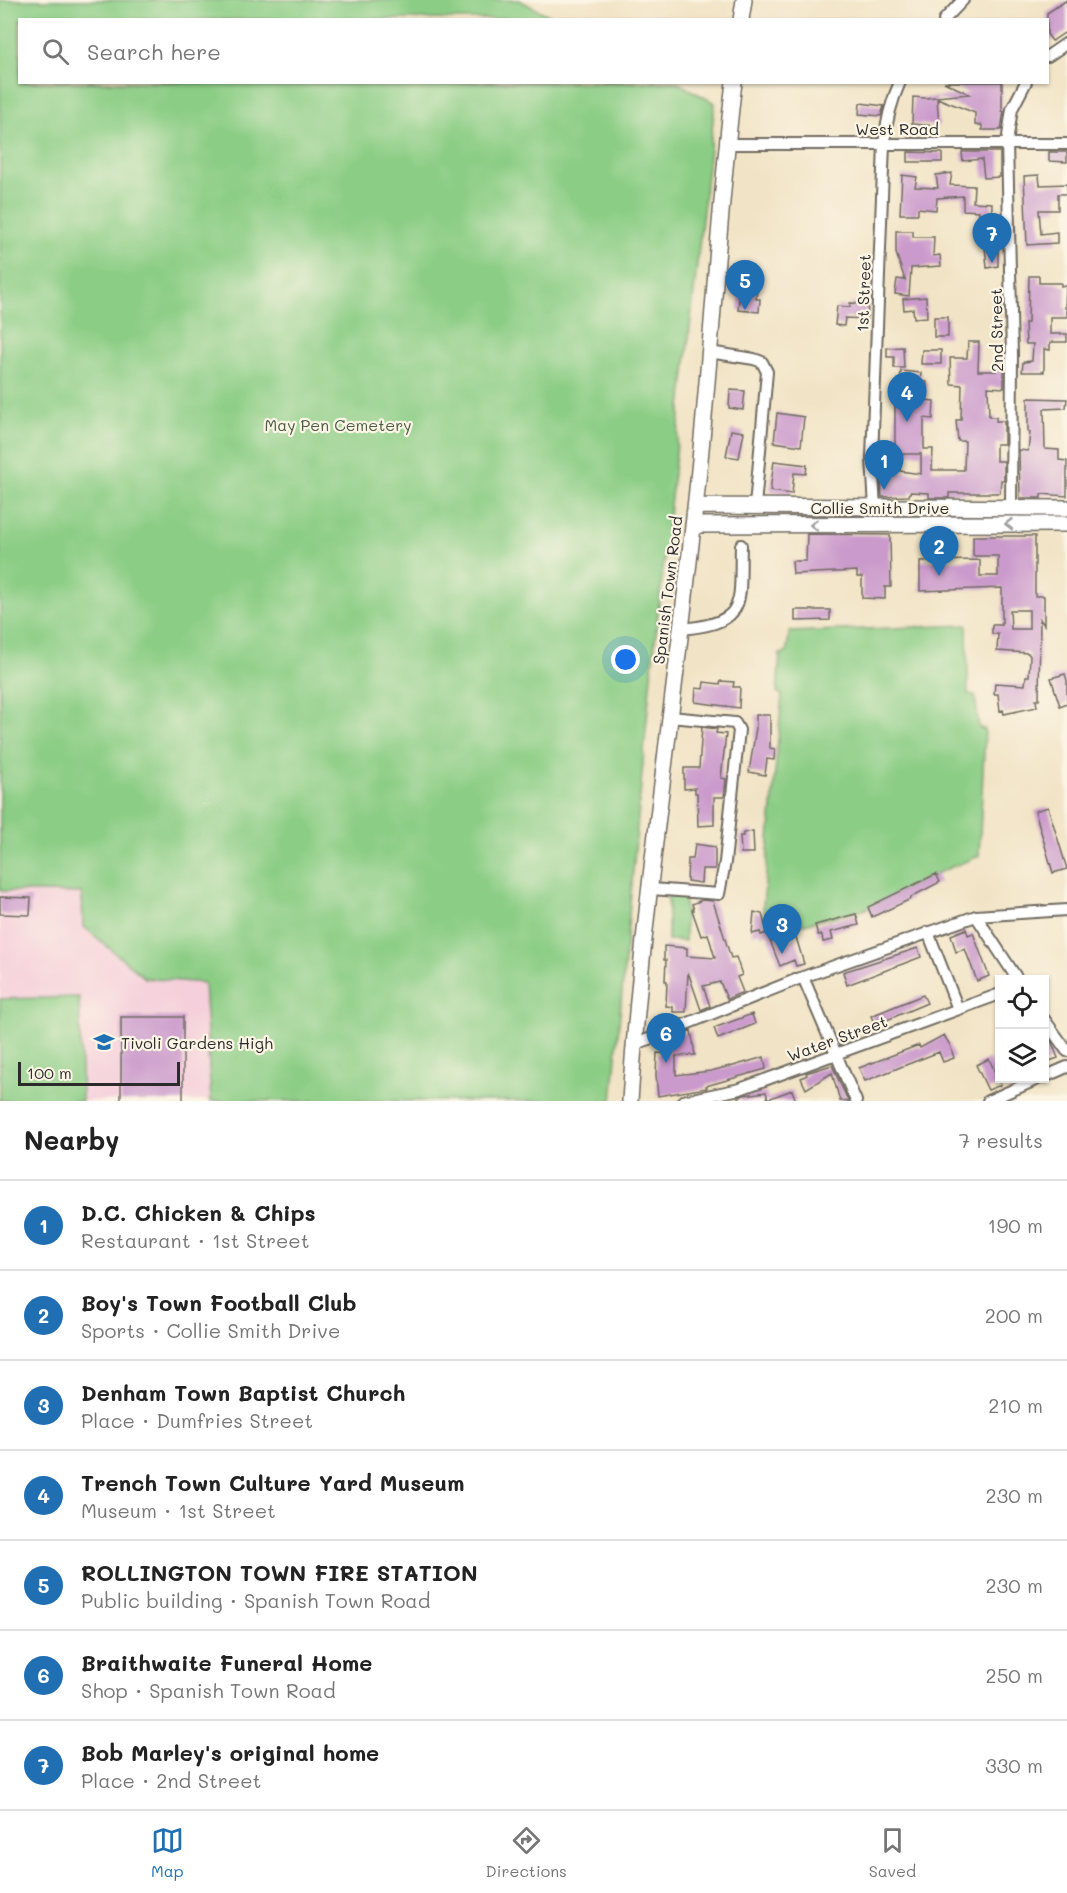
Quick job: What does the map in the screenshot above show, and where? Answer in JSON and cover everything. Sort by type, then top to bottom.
[{"type":"main road","points":[[741,18],[744,0]]},
{"type":"main road","name":"Spanish Town Road","points":[[630,1101],[634,1045],[670,717],[696,506],[726,144],[734,84]]},
{"type":"main road","name":"Collie Smith Drive","points":[[696,506],[1067,508]]},
{"type":"main road","name":"Collie Smith Drive","points":[[693,525],[1067,524]]},
{"type":"street","points":[[946,18],[963,0]]},
{"type":"street","points":[[1049,56],[1067,43]]},
{"type":"street","name":"1st Street","points":[[875,508],[872,458],[884,144],[887,123],[899,84]]},
{"type":"street","name":"2nd Street","points":[[1011,508],[1012,355],[1007,143],[1012,109],[1025,84]]},
{"type":"street","name":"West Road","points":[[726,144],[1067,144]]},
{"type":"street","points":[[709,352],[754,358],[762,362],[767,372],[755,506]]},
{"type":"street","points":[[681,629],[698,628],[721,621],[734,612],[739,602],[741,545]]},
{"type":"street","points":[[651,889],[719,894],[727,850],[738,725],[670,717]]},
{"type":"street","points":[[634,1045],[803,977],[976,916],[1067,910]]},
{"type":"street","points":[[976,916],[1015,975]]},
{"type":"street","points":[[928,932],[958,1009]]},
{"type":"street","points":[[803,977],[856,1101]]},
{"type":"street","name":"Water Street","points":[[683,1101],[740,1089],[838,1055],[995,995]]},
{"type":"street","points":[[1049,1026],[1067,1051]]},
{"type":"street","points":[[1049,1075],[1067,1067]]},
{"type":"street","points":[[988,1101],[1029,1083]]},
{"type":"shaded area","name":"Tivoli Gardens High","points":[[0,891],[82,893],[145,978],[204,982],[211,1101],[0,1101]]},
{"type":"green space","name":"May Pen Cemetery","points":[[0,0],[519,0],[554,18],[18,18],[18,84],[680,84],[715,103],[650,686],[612,1101],[211,1101],[204,983],[145,978],[83,926],[82,893],[0,891]]},
{"type":"green space","points":[[967,625],[968,694],[975,695],[979,728],[985,729],[979,856],[942,871],[863,910],[791,927],[787,915],[768,921],[765,918],[763,907],[782,695],[777,692],[780,654],[786,653],[790,632]]},
{"type":"green space","points":[[668,896],[685,896],[685,941],[668,940]]},
{"type":"green space","points":[[79,997],[82,1101],[0,1101],[0,999]]},
{"type":"building","points":[[1067,0],[1067,31],[1052,41],[1049,37],[1047,13]]},
{"type":"building","points":[[948,84],[1002,84],[1002,111],[1004,111],[1001,130],[982,130],[982,125],[975,125],[975,113],[937,98],[939,126],[912,124],[913,97],[969,94]]},
{"type":"building","points":[[860,103],[884,106],[881,116],[859,114]]},
{"type":"building","points":[[908,152],[942,153],[942,162],[908,162]]},
{"type":"building","points":[[962,152],[1000,152],[1000,177],[984,178],[982,159],[963,161]]},
{"type":"building","points":[[1049,152],[1067,152],[1067,162],[1049,161]]},
{"type":"building","points":[[952,173],[950,185],[974,186],[973,202],[992,203],[991,235],[998,236],[998,266],[987,268],[985,246],[982,246],[984,221],[979,220],[979,211],[963,210],[963,196],[937,198],[936,210],[918,208],[918,214],[900,214],[902,175],[917,177],[915,187],[938,188],[936,175]]},
{"type":"building","points":[[1039,175],[1040,185],[1067,184],[1067,194],[1058,194],[1058,210],[1039,210],[1041,234],[1057,232],[1057,243],[1027,245],[1024,176]]},
{"type":"building","points":[[896,231],[913,231],[913,237],[934,237],[933,256],[940,255],[941,266],[911,268],[909,296],[895,294],[897,279],[905,280],[896,253]]},
{"type":"building","points":[[1029,276],[1039,276],[1039,283],[1061,283],[1061,286],[1066,286],[1067,317],[1050,317],[1050,334],[1067,334],[1067,342],[1053,342],[1050,343],[1050,350],[1044,349],[1044,372],[1022,372],[1023,362],[1032,361],[1033,344],[1026,344],[1025,323],[1028,323]]},
{"type":"building","points":[[740,287],[757,289],[756,299],[760,299],[759,312],[738,310]]},
{"type":"building","points":[[926,297],[927,317],[914,318],[913,309],[904,310],[903,299]]},
{"type":"building","points":[[850,303],[868,304],[867,319],[845,318],[844,326],[835,325],[837,306],[850,307]]},
{"type":"building","points":[[934,317],[948,317],[948,337],[934,337]]},
{"type":"building","points":[[968,342],[979,342],[978,371],[996,371],[996,361],[1004,362],[1004,388],[988,387],[989,417],[996,417],[996,421],[1004,421],[1004,444],[996,444],[996,461],[1004,461],[1004,480],[1001,480],[1000,493],[949,493],[949,498],[929,498],[929,493],[910,492],[909,496],[882,497],[880,459],[884,459],[884,447],[895,447],[895,400],[910,401],[912,383],[900,381],[901,371],[921,373],[920,381],[927,382],[926,400],[934,401],[933,419],[924,418],[924,449],[933,449],[932,470],[964,470],[965,441],[958,441],[956,420],[961,420],[962,385],[951,384],[950,358],[967,358]],"holes":[[[900,454],[921,454],[921,474],[900,471]]]},
{"type":"building","points":[[903,347],[904,368],[894,368],[894,357],[887,357],[887,348]]},
{"type":"building","points":[[922,350],[941,350],[941,364],[921,364]]},
{"type":"building","points":[[730,390],[745,391],[743,410],[729,408]]},
{"type":"building","points":[[1028,398],[1067,399],[1066,408],[1044,409],[1045,449],[1059,450],[1059,460],[1067,461],[1067,496],[1041,494],[1041,498],[1020,498],[1019,450],[1028,451],[1030,432],[1028,432]]},
{"type":"building","points":[[777,413],[804,417],[801,446],[774,442]]},
{"type":"building","points":[[731,430],[744,432],[739,458],[726,456]]},
{"type":"building","points":[[774,461],[807,465],[806,474],[794,473],[792,494],[770,491]]},
{"type":"building","points":[[807,534],[890,535],[891,587],[885,587],[885,599],[862,598],[862,577],[857,577],[857,571],[793,574],[792,561],[806,561]]},
{"type":"building","points":[[973,536],[1035,536],[1035,596],[1044,596],[1044,625],[1040,619],[1037,707],[1004,714],[1003,710],[1000,711],[998,694],[994,694],[995,683],[1025,685],[1026,676],[1029,676],[1030,656],[1028,653],[997,651],[998,634],[992,634],[992,625],[1002,625],[1002,588],[920,591],[920,561],[980,560],[980,576],[998,576],[998,556],[973,556]],"holes":[[[1010,610],[1029,610],[1029,629],[1011,629]]]},
{"type":"building","points":[[795,610],[830,610],[830,620],[795,621]]},
{"type":"building","points":[[1065,674],[1067,703],[1060,706],[1051,678]]},
{"type":"building","points":[[721,681],[734,682],[733,687],[740,687],[739,708],[695,702],[696,688],[703,689],[704,682],[720,684]]},
{"type":"building","points":[[756,715],[770,715],[770,748],[775,749],[774,760],[767,759],[765,775],[749,772]]},
{"type":"building","points":[[702,727],[717,729],[716,733],[726,734],[721,778],[726,779],[724,797],[714,797],[714,825],[698,826],[697,793],[695,793],[695,788],[684,789],[684,768],[699,768]]},
{"type":"building","points":[[1048,807],[1067,869],[1053,873],[1035,811]]},
{"type":"building","points":[[753,831],[754,853],[741,853],[740,836]]},
{"type":"building","points":[[695,844],[715,847],[715,869],[702,869],[701,883],[687,881],[688,859],[693,859]]},
{"type":"building","points":[[936,874],[940,882],[911,899],[872,917],[868,907]]},
{"type":"building","points":[[0,897],[31,898],[30,915],[0,914]]},
{"type":"building","points":[[702,900],[713,901],[731,958],[736,957],[742,975],[737,977],[743,992],[727,999],[720,982],[703,986],[710,1006],[701,1010],[688,972],[686,1012],[673,1012],[673,1007],[666,1006],[667,981],[665,981],[664,946],[687,948],[687,956],[715,958],[708,934],[701,936],[692,910],[694,910],[692,904]]},
{"type":"building","points":[[754,912],[762,914],[765,925],[786,919],[791,939],[796,937],[804,964],[796,966],[794,960],[780,966],[767,933],[752,934]]},
{"type":"building","points":[[856,914],[859,925],[831,932],[833,940],[823,942],[822,935],[818,935],[815,925]]},
{"type":"building","points":[[966,929],[968,935],[973,933],[989,976],[977,981],[965,949],[956,952],[951,935]]},
{"type":"building","points":[[918,948],[921,957],[847,985],[843,972]]},
{"type":"building","points":[[923,995],[927,1003],[875,1025],[871,1016]]},
{"type":"building","points":[[752,1014],[755,1024],[718,1039],[714,1028]]},
{"type":"building","points":[[121,1017],[183,1017],[183,1101],[121,1101]]},
{"type":"building","points":[[691,1030],[695,1055],[676,1056],[676,1075],[711,1071],[764,1057],[766,1069],[706,1086],[707,1088],[658,1096],[657,1053],[669,1054],[664,1042]]},
{"type":"building","points":[[944,1035],[954,1058],[943,1062],[939,1052],[865,1081],[859,1068],[919,1045],[920,1048]]},
{"type":"building","points":[[1049,1039],[1052,1043],[1058,1058],[1049,1061]]},
{"type":"building","points":[[989,1059],[995,1072],[995,1083],[1001,1085],[988,1090],[976,1065]]},
{"type":"building","points":[[832,1065],[848,1101],[840,1101],[832,1073],[806,1089],[801,1078],[807,1075],[806,1073]]},
{"type":"building","points":[[792,1090],[796,1101],[740,1101],[739,1097],[766,1092],[768,1099]]},
{"type":"place","name":"Bob Marley's original home","points":[[992,263]]},
{"type":"place","name":"ROLLINGTON TOWN FIRE STATION","points":[[745,310]]},
{"type":"place","name":"Trench Town Culture Yard Museum","points":[[907,422]]},
{"type":"place","name":"D.C. Chicken & Chips","points":[[884,490]]},
{"type":"place","name":"Boy's Town Football Club","points":[[939,576]]},
{"type":"place","name":"Denham Town Baptist Church","points":[[782,954]]},
{"type":"place","name":"Tivoli Gardens High","points":[[104,1042]]},
{"type":"place","name":"Braithwaite Funeral Home","points":[[666,1063]]}]
